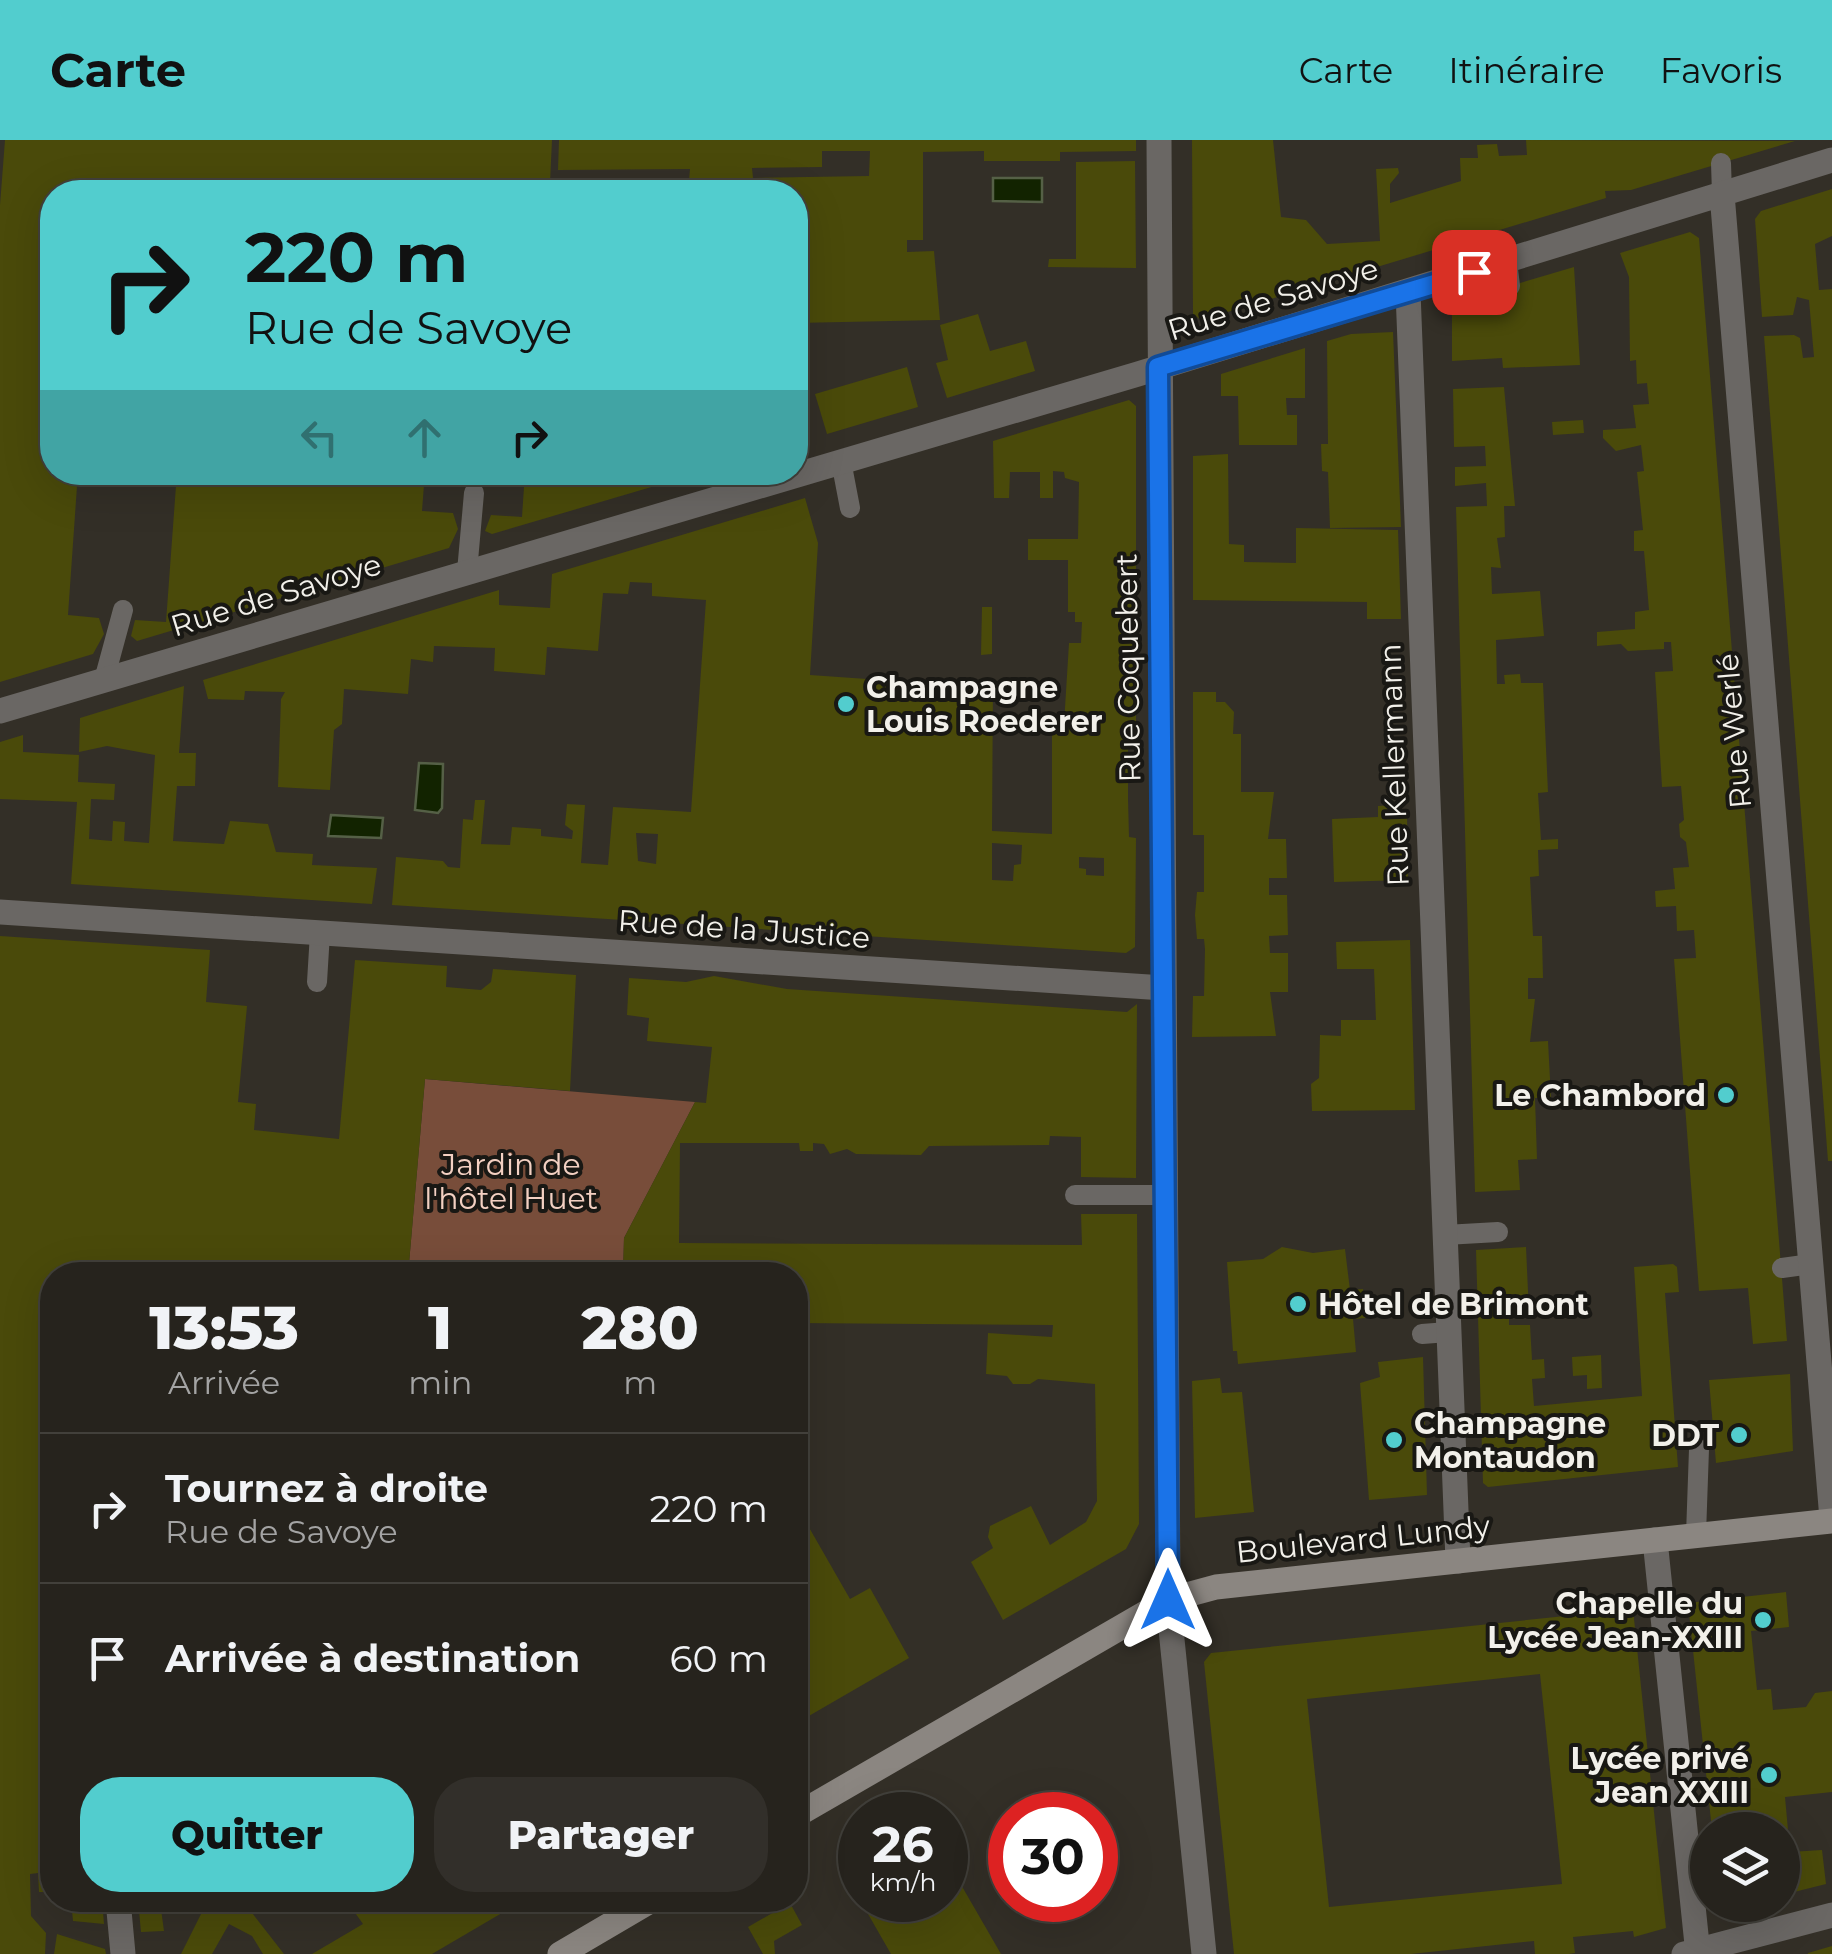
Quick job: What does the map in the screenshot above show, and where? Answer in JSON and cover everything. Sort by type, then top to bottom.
[{"type":"main road","name":"Boulevard Lundy","points":[[808,1808],[1168,1600],[1216,1587],[1832,1520]]},
{"type":"main road","points":[[560,1954],[632,1912]]},
{"type":"street","name":"Rue Coquebert","points":[[1159,140],[1168,1600],[1204,1954]]},
{"type":"street","name":"Rue de Savoye","points":[[808,472],[1408,292],[1508,274],[1722,194],[1832,160]]},
{"type":"street","name":"Rue Werlé","points":[[1722,194],[1832,1520]]},
{"type":"street","name":"Rue Kellermann","points":[[1408,292],[1458,1561]]},
{"type":"street","name":"Rue de Savoye","points":[[0,710],[763,485]]},
{"type":"street","name":"Rue de la Justice","points":[[0,912],[1164,988]]},
{"type":"street","points":[[1655,1540],[1694,1953],[1832,1915]]},
{"type":"street","points":[[119,1912],[123,1954]]},
{"type":"lane","points":[[1721,163],[1722,194]]},
{"type":"lane","points":[[841,462],[850,508]]},
{"type":"lane","points":[[467,572],[474,494]]},
{"type":"lane","name":"Rue de Savoye","points":[[104,680],[122,610]]},
{"type":"lane","points":[[317,982],[320,933]]},
{"type":"lane","points":[[1075,1195],[1165,1195]]},
{"type":"lane","points":[[1445,1235],[1498,1232]]},
{"type":"lane","points":[[1782,1268],[1811,1264]]},
{"type":"lane","points":[[1422,1334],[1448,1332]]},
{"type":"lane","points":[[1696,1535],[1699,1449]]},
{"type":"green space","name":"Jardin de l'hôtel Huet","points":[[425,1079],[695,1102],[624,1238],[623,1262],[409,1262]]},
{"type":"shaded area","points":[[993,178],[1042,178],[1042,202],[993,201]]},
{"type":"shaded area","points":[[419,763],[443,764],[442,808],[438,813],[415,810]]},
{"type":"shaded area","points":[[331,815],[383,818],[381,838],[328,836]]},
{"type":"building","points":[[5,140],[552,140],[550,180],[40,180],[40,485],[77,485],[68,615],[99,618],[104,634],[93,654],[0,682],[0,205]]},
{"type":"building","points":[[559,140],[1136,140],[1136,151],[1060,152],[1060,161],[984,161],[984,151],[923,152],[923,240],[907,240],[907,252],[934,251],[940,320],[808,323],[808,180],[689,180],[690,169],[558,170]],"holes":[[[822,151],[870,151],[869,176],[753,178],[752,168],[822,167]]]},
{"type":"building","points":[[1192,140],[1273,140],[1281,217],[1306,220],[1327,244],[1380,241],[1376,169],[1398,168],[1399,173],[1390,184],[1390,203],[1461,181],[1460,158],[1478,158],[1477,145],[1497,144],[1499,156],[1527,155],[1526,140],[1795,141],[1631,190],[1605,191],[1606,198],[1201,320],[1193,314]]},
{"type":"building","points":[[1135,161],[1136,268],[1048,267],[1049,259],[1076,259],[1076,162]]},
{"type":"building","points":[[1832,189],[1832,236],[1815,244],[1819,290],[1832,289],[1832,1161],[1828,1161],[1764,336],[1794,335],[1800,338],[1803,358],[1814,357],[1809,300],[1797,297],[1793,315],[1762,317],[1755,219],[1761,211]]},
{"type":"building","points":[[1690,232],[1699,238],[1787,1341],[1753,1344],[1748,1288],[1699,1291],[1674,959],[1696,958],[1694,930],[1677,931],[1676,906],[1656,907],[1655,891],[1675,889],[1673,868],[1689,867],[1686,842],[1680,837],[1679,824],[1684,820],[1681,786],[1662,787],[1655,672],[1673,671],[1671,642],[1664,642],[1664,649],[1628,651],[1621,644],[1597,646],[1597,632],[1635,629],[1635,612],[1649,610],[1644,551],[1634,551],[1634,531],[1643,530],[1637,472],[1644,471],[1641,445],[1616,451],[1603,438],[1603,430],[1636,428],[1633,405],[1649,404],[1647,383],[1637,384],[1636,360],[1630,361],[1629,277],[1620,253]]},
{"type":"building","points":[[1574,267],[1580,365],[1503,368],[1502,358],[1452,361],[1452,303]]},
{"type":"building","points":[[978,314],[990,351],[1026,341],[1035,371],[947,398],[936,363],[948,360],[940,325]]},
{"type":"building","points":[[1393,332],[1401,527],[1330,528],[1328,472],[1322,471],[1321,444],[1328,444],[1327,341],[1351,334]]},
{"type":"building","points":[[1305,348],[1305,398],[1286,398],[1287,415],[1297,415],[1297,445],[1239,445],[1238,396],[1221,396],[1221,374]]},
{"type":"building","points":[[907,367],[918,407],[827,434],[815,394]]},
{"type":"building","points":[[1504,387],[1515,506],[1504,506],[1505,537],[1497,538],[1501,568],[1491,567],[1492,594],[1540,591],[1544,636],[1496,640],[1497,684],[1505,684],[1504,675],[1520,674],[1521,683],[1543,683],[1548,792],[1538,793],[1541,840],[1558,839],[1558,849],[1538,850],[1539,876],[1530,877],[1533,936],[1542,936],[1543,978],[1528,978],[1528,999],[1535,999],[1530,1042],[1548,1041],[1551,1098],[1535,1098],[1537,1159],[1518,1160],[1520,1190],[1475,1192],[1456,507],[1487,506],[1486,483],[1455,486],[1455,467],[1486,466],[1485,446],[1454,447],[1453,389]]},
{"type":"building","points":[[1129,400],[1136,406],[1136,725],[1128,725],[1129,837],[1136,838],[1135,947],[1126,953],[392,905],[396,857],[443,861],[448,867],[460,868],[463,819],[473,820],[475,800],[485,800],[481,844],[510,845],[512,827],[541,829],[541,836],[572,839],[573,831],[565,825],[567,804],[585,805],[581,863],[608,865],[613,807],[691,812],[706,600],[652,596],[652,583],[630,582],[628,594],[603,593],[598,651],[547,647],[545,675],[494,671],[495,648],[434,646],[433,662],[411,659],[408,694],[344,689],[342,724],[334,730],[330,790],[278,787],[281,699],[285,692],[245,691],[244,700],[208,699],[203,680],[499,590],[499,605],[550,608],[552,574],[805,498],[818,543],[810,675],[981,687],[981,680],[993,680],[992,831],[1052,834],[1052,723],[1064,724],[1069,643],[1081,643],[1082,622],[1075,622],[1075,612],[1068,612],[1068,560],[1028,560],[1028,539],[1078,539],[1079,482],[1065,478],[1064,472],[1053,471],[1053,498],[1040,498],[1040,472],[1010,472],[1009,498],[994,498],[993,441]],"holes":[[[636,833],[658,834],[656,864],[638,861]],[[992,843],[1022,845],[1021,864],[1014,865],[1013,881],[992,880]],[[1079,857],[1104,858],[1104,876],[1086,875],[1086,869],[1079,868]]]},
{"type":"building","points":[[1583,420],[1584,433],[1553,435],[1552,422]]},
{"type":"building","points":[[1228,454],[1229,544],[1244,545],[1244,562],[1296,563],[1296,528],[1398,530],[1401,619],[1367,619],[1367,602],[1193,600],[1193,456]]},
{"type":"building","points":[[176,485],[424,485],[422,511],[453,513],[458,529],[449,548],[137,641],[131,636],[135,620],[166,622]]},
{"type":"building","points":[[524,485],[658,485],[492,534],[485,531],[491,515],[522,517]]},
{"type":"building","points":[[982,607],[992,607],[992,654],[981,655]]},
{"type":"building","points":[[184,686],[179,753],[196,753],[195,786],[177,786],[173,841],[224,844],[230,821],[268,824],[276,852],[313,854],[312,865],[377,868],[372,904],[71,884],[77,802],[0,799],[0,742],[23,735],[23,752],[79,755],[78,782],[115,784],[114,800],[91,799],[89,839],[112,841],[113,821],[125,822],[124,841],[149,843],[155,755],[107,746],[79,752],[80,718]]},
{"type":"building","points":[[1193,692],[1216,692],[1216,702],[1225,702],[1234,712],[1233,734],[1241,734],[1241,792],[1274,792],[1268,839],[1286,839],[1287,878],[1269,878],[1269,895],[1287,895],[1288,935],[1269,936],[1270,953],[1288,953],[1288,992],[1270,992],[1276,1036],[1192,1037],[1193,996],[1204,996],[1205,949],[1204,939],[1197,939],[1195,915],[1197,892],[1204,892],[1204,835],[1193,835]]},
{"type":"building","points":[[1396,805],[1407,814],[1408,880],[1334,882],[1332,819],[1378,817],[1378,806]]},
{"type":"building","points":[[0,936],[210,950],[206,1002],[247,1006],[238,1102],[256,1104],[254,1130],[339,1139],[355,960],[447,966],[446,987],[481,990],[491,982],[493,969],[576,975],[570,1091],[425,1079],[409,1262],[40,1262],[40,1892],[38,1873],[30,1874],[31,1916],[46,1933],[45,1954],[0,1954]]},
{"type":"building","points":[[1410,940],[1415,1110],[1312,1111],[1311,1084],[1319,1078],[1320,1035],[1341,1036],[1341,1020],[1376,1020],[1374,969],[1337,969],[1336,942]]},
{"type":"building","points":[[714,976],[787,989],[1127,1012],[1137,1004],[1136,1178],[1081,1177],[1081,1137],[1050,1136],[1049,1145],[929,1146],[921,1155],[856,1154],[847,1149],[830,1154],[824,1144],[813,1143],[813,1151],[800,1151],[799,1143],[680,1143],[679,1243],[1082,1245],[1081,1214],[1137,1214],[1139,1524],[1126,1549],[1003,1620],[971,1562],[993,1548],[988,1537],[990,1526],[1031,1506],[1050,1545],[1086,1522],[1097,1501],[1095,1384],[1038,1379],[1030,1384],[1013,1384],[1007,1376],[986,1374],[988,1333],[1052,1337],[1053,1325],[808,1323],[808,1262],[623,1262],[624,1238],[695,1102],[706,1103],[712,1047],[647,1041],[649,1018],[627,1015],[629,978],[686,982]]},
{"type":"building","name":"Hôtel de Brimont","points":[[1282,1247],[1313,1253],[1345,1249],[1350,1290],[1363,1289],[1366,1318],[1353,1319],[1356,1352],[1238,1364],[1237,1351],[1233,1351],[1227,1262],[1263,1259]]},
{"type":"building","points":[[1526,1247],[1529,1313],[1509,1314],[1509,1325],[1530,1325],[1532,1360],[1544,1359],[1545,1378],[1532,1379],[1534,1406],[1642,1396],[1634,1267],[1677,1267],[1679,1292],[1665,1293],[1678,1467],[1488,1487],[1483,1483],[1476,1250]]},
{"type":"building","points":[[1601,1355],[1602,1388],[1587,1389],[1587,1375],[1573,1376],[1572,1357]]},
{"type":"building","name":"Champagne Montaudon","points":[[1423,1357],[1427,1495],[1369,1500],[1360,1383],[1380,1377],[1378,1362]]},
{"type":"building","points":[[1790,1374],[1793,1451],[1716,1463],[1709,1380]]},
{"type":"building","points":[[1220,1378],[1222,1393],[1242,1392],[1254,1512],[1195,1518],[1192,1381]]},
{"type":"building","points":[[808,1526],[850,1599],[870,1588],[909,1658],[808,1716]]},
{"type":"building","name":"Lycée privé Jean XXIII","points":[[1786,1592],[1789,1627],[1751,1631],[1757,1690],[1771,1689],[1773,1710],[1806,1707],[1815,1693],[1832,1691],[1832,1792],[1785,1797],[1786,1812],[1710,1812],[1688,1603]]},
{"type":"building","points":[[1633,1609],[1666,1928],[1634,1937],[1633,1931],[1573,1937],[1575,1953],[1569,1954],[1535,1954],[1534,1941],[1411,1954],[1234,1954],[1204,1662],[1211,1653]],"holes":[[[1540,1674],[1562,1884],[1329,1907],[1307,1699]]]},
{"type":"building","name":"Lycée privé Jean XXIII","points":[[1822,1850],[1826,1884],[1800,1890],[1800,1851]]},
{"type":"building","points":[[968,1897],[1001,1954],[891,1954],[873,1922],[968,1922]]},
{"type":"building","points":[[72,1912],[103,1912],[104,1924],[73,1921]]},
{"type":"building","points":[[139,1912],[161,1912],[164,1931],[141,1932]]},
{"type":"building","points":[[202,1912],[251,1912],[284,1954],[263,1954],[252,1936],[229,1924],[212,1954],[181,1954]]},
{"type":"building","points":[[354,1912],[504,1912],[432,1954],[312,1954],[363,1924]]},
{"type":"building","points":[[774,1912],[795,1912],[802,1925],[774,1941],[775,1954],[763,1954],[748,1927]]},
{"type":"building","points":[[57,1934],[105,1949],[106,1954],[54,1954]]},
{"type":"building","points":[[1832,1946],[1832,1954],[1808,1954],[1808,1953]]},
{"type":"place","name":"Champagne Louis Roederer","points":[[846,704]]},
{"type":"place","name":"Le Chambord","points":[[1726,1095]]},
{"type":"place","name":"Hôtel de Brimont","points":[[1298,1304]]},
{"type":"place","name":"DDT","points":[[1739,1435]]},
{"type":"place","name":"Champagne Montaudon","points":[[1394,1440]]},
{"type":"place","name":"Chapelle du Lycée Jean-XXIII","points":[[1763,1620]]},
{"type":"place","name":"Lycée privé Jean XXIII","points":[[1769,1775]]},
{"type":"route","points":[[1168,1600],[1158,367],[1474,272]]}]
